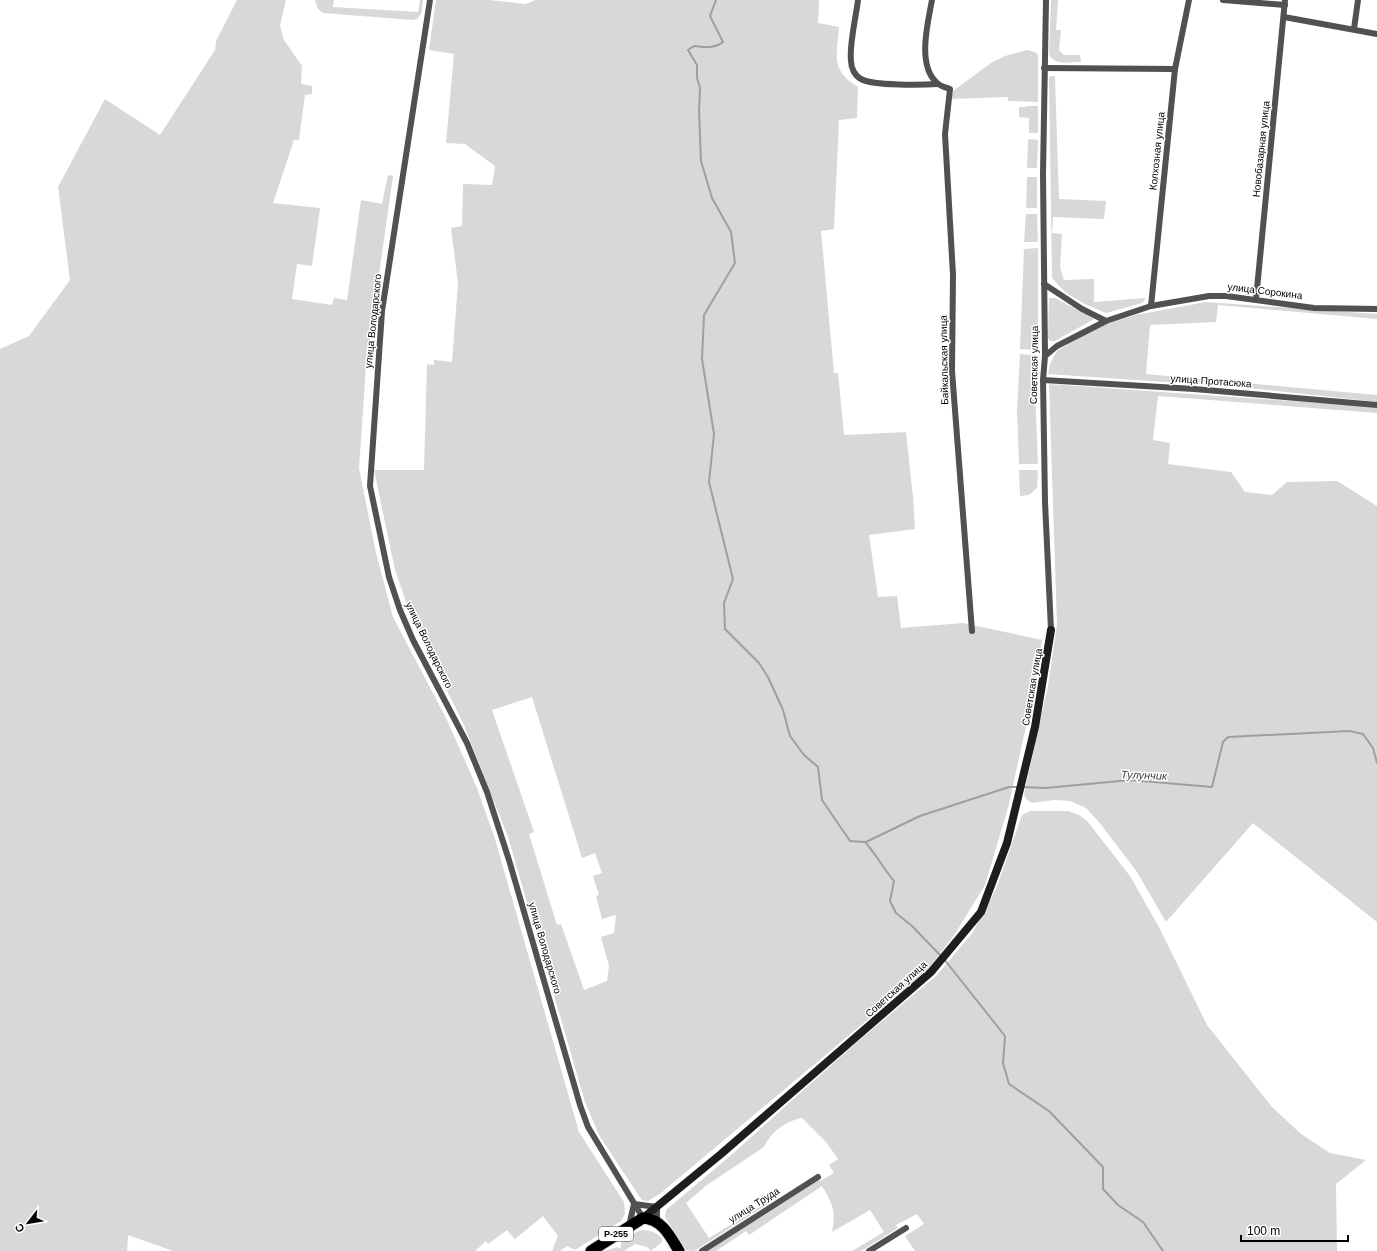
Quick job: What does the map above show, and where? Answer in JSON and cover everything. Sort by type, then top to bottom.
[{"type":"highway","name":"Р-255","points":[[591,1251],[643,1218],[651,1218],[657,1222]]},
{"type":"highway","points":[[657,1222],[662,1225],[680,1251]]},
{"type":"street","name":"улица Володарского","points":[[430,0],[382,311],[370,486],[389,577],[400,610],[413,640],[467,743],[487,792],[509,860],[588,1127],[643,1218]]},
{"type":"street","points":[[858,0],[850,62],[853,72],[860,79],[869,82],[922,85],[938,84]]},
{"type":"street","points":[[932,0],[926,31],[925,51],[928,68],[938,84]]},
{"type":"street","name":"Советская улица","points":[[643,1218],[721,1154],[931,972],[982,912],[1007,843],[1035,727],[1052,630],[1045,502],[1043,380],[1045,356],[1044,68],[1046,0]]},
{"type":"street","name":"Колхозная улица","points":[[1151,306],[1175,69],[1189,0]]},
{"type":"street","points":[[1223,0],[1285,2]]},
{"type":"street","points":[[1354,29],[1358,0]]},
{"type":"street","name":"Новобазарная улица","points":[[1256,300],[1285,2]]},
{"type":"street","points":[[1284,17],[1377,34]]},
{"type":"street","points":[[1044,68],[1175,69]]},
{"type":"street","name":"Байкальская улица","points":[[938,84],[950,89],[945,134],[953,275],[952,371],[972,631]]},
{"type":"street","points":[[1044,284],[1082,309],[1106,321]]},
{"type":"street","name":"улица Сорокина","points":[[1045,356],[1057,346],[1106,321],[1151,306],[1210,296],[1226,296],[1314,308],[1377,309]]},
{"type":"street","name":"улица Протасюка","points":[[1043,380],[1194,389],[1377,405]]},
{"type":"street","name":"улица Труда","points":[[702,1251],[818,1177]]},
{"type":"street","points":[[629,1226],[634,1204],[657,1207],[657,1222]]},
{"type":"street","points":[[869,1251],[906,1228]]},
{"type":"shaded area","points":[[237,0],[286,0],[280,26],[284,40],[302,66],[301,84],[312,86],[312,94],[305,95],[299,140],[294,140],[273,203],[320,208],[312,266],[297,264],[292,299],[332,305],[334,298],[347,300],[361,200],[382,204],[388,175],[393,176],[366,367],[359,468],[376,553],[393,617],[447,720],[477,788],[495,839],[579,1132],[624,1202],[625,1214],[621,1221],[575,1250],[567,1246],[560,1251],[552,1251],[558,1236],[543,1216],[515,1239],[507,1230],[488,1244],[486,1241],[475,1251],[173,1251],[128,1235],[127,1251],[0,1251],[0,349],[29,336],[70,280],[58,187],[105,99],[160,135],[215,50],[216,41]]},
{"type":"shaded area","points":[[315,0],[334,0],[333,7],[418,12],[420,0],[423,0],[422,10],[419,17],[413,20],[323,13],[318,9]]},
{"type":"shaded area","points":[[436,0],[489,0],[525,4],[536,0],[819,0],[818,23],[839,27],[837,61],[839,68],[849,81],[858,87],[857,118],[839,120],[834,229],[821,231],[834,373],[838,373],[844,435],[906,432],[913,497],[915,529],[869,535],[878,597],[897,596],[901,628],[963,623],[1042,640],[1035,686],[1008,808],[985,885],[955,934],[928,969],[661,1193],[648,1201],[642,1200],[639,1196],[599,1135],[585,1102],[508,837],[464,725],[417,630],[395,570],[374,470],[424,470],[427,364],[434,365],[434,360],[452,362],[458,283],[451,228],[462,226],[463,184],[492,185],[495,166],[465,144],[446,143],[454,54],[429,50]],"holes":[[[532,697],[582,858],[595,853],[602,873],[593,876],[599,895],[596,896],[602,919],[616,915],[614,933],[601,937],[609,966],[607,981],[584,990],[561,924],[557,925],[529,834],[534,832],[492,710]]]},
{"type":"shaded area","points":[[1051,0],[1058,0],[1056,30],[1061,30],[1059,50],[1064,55],[1080,55],[1081,62],[1058,62],[1051,58],[1049,54]]},
{"type":"shaded area","points":[[1027,50],[1035,52],[1038,55],[1038,102],[1008,101],[1008,97],[951,99],[953,91],[991,63],[1005,56]]},
{"type":"shaded area","points":[[1055,76],[1059,199],[1106,201],[1104,219],[1053,217],[1052,233],[1062,234],[1060,267],[1064,280],[1094,279],[1094,302],[1146,298],[1142,303],[1106,313],[1085,304],[1066,293],[1052,278],[1049,77]]},
{"type":"shaded area","points":[[1038,106],[1038,133],[1029,133],[1029,118],[1019,117],[1019,107]]},
{"type":"shaded area","points":[[1028,139],[1038,140],[1037,168],[1027,168]]},
{"type":"shaded area","points":[[1027,177],[1037,177],[1037,208],[1026,208]]},
{"type":"shaded area","points":[[1026,214],[1037,214],[1038,242],[1024,242]]},
{"type":"shaded area","points":[[1038,248],[1038,350],[1020,349],[1024,249]]},
{"type":"shaded area","points":[[1049,298],[1055,298],[1094,319],[1055,341],[1050,341],[1048,338]]},
{"type":"shaded area","points":[[1206,302],[1377,314],[1377,319],[1218,305],[1216,322],[1150,325],[1146,374],[1377,395],[1377,402],[1240,387],[1048,374],[1050,364],[1057,351],[1097,327],[1136,315]]},
{"type":"shaded area","points":[[1020,354],[1038,356],[1035,390],[1038,464],[1019,464],[1017,410]]},
{"type":"shaded area","points":[[1049,384],[1377,407],[1377,413],[1158,396],[1153,440],[1170,443],[1168,464],[1231,472],[1245,492],[1272,495],[1287,482],[1337,481],[1377,506],[1377,922],[1253,823],[1166,922],[1137,872],[1099,822],[1086,808],[1070,801],[1054,800],[1032,803],[1026,799],[1024,794],[1048,686],[1057,624]]},
{"type":"shaded area","points":[[1019,470],[1038,470],[1037,488],[1029,495],[1020,496]]},
{"type":"shaded area","points":[[1030,811],[1068,811],[1079,815],[1088,822],[1130,876],[1160,929],[1207,1025],[1272,1107],[1301,1134],[1330,1153],[1366,1160],[1336,1184],[1337,1251],[915,1251],[905,1236],[924,1224],[917,1214],[896,1225],[898,1228],[861,1251],[852,1251],[884,1232],[870,1210],[832,1232],[834,1218],[833,1208],[822,1186],[749,1235],[746,1231],[716,1251],[707,1251],[819,1180],[820,1181],[834,1173],[829,1165],[838,1159],[826,1142],[802,1118],[796,1119],[779,1128],[770,1137],[764,1147],[707,1185],[686,1203],[709,1238],[778,1196],[779,1197],[694,1251],[686,1250],[665,1217],[666,1210],[730,1156],[856,1043],[937,975],[973,932],[996,889],[1022,815]]},
{"type":"shaded area","points":[[641,1230],[650,1231],[657,1234],[662,1238],[662,1242],[651,1251],[647,1247],[635,1244],[624,1251],[604,1251],[618,1247],[618,1249],[621,1247],[621,1240]]},
{"type":"waterway","points":[[716,0],[710,16],[723,42],[713,47],[694,46],[688,50],[697,65],[697,78],[700,88],[699,111],[701,161],[712,198],[731,232],[735,263],[704,315],[702,359],[714,434],[709,482],[733,579],[724,603],[725,629],[759,663],[768,677],[783,710],[790,736],[804,755],[818,767],[822,800],[850,841],[865,842],[894,881],[890,901],[896,913],[912,926],[941,956]]},
{"type":"waterway","name":"Тулунчик","points":[[1023,787],[1046,788],[1130,780],[1212,787],[1223,742],[1228,737],[1349,731],[1363,734],[1373,748],[1377,763]]},
{"type":"waterway","name":"Тулунчик","points":[[866,842],[920,816],[1009,787],[1019,787]]},
{"type":"waterway","points":[[944,959],[1005,1036],[1003,1063],[1009,1084],[1049,1111],[1103,1167],[1103,1189],[1118,1205],[1143,1222],[1163,1251]]}]
